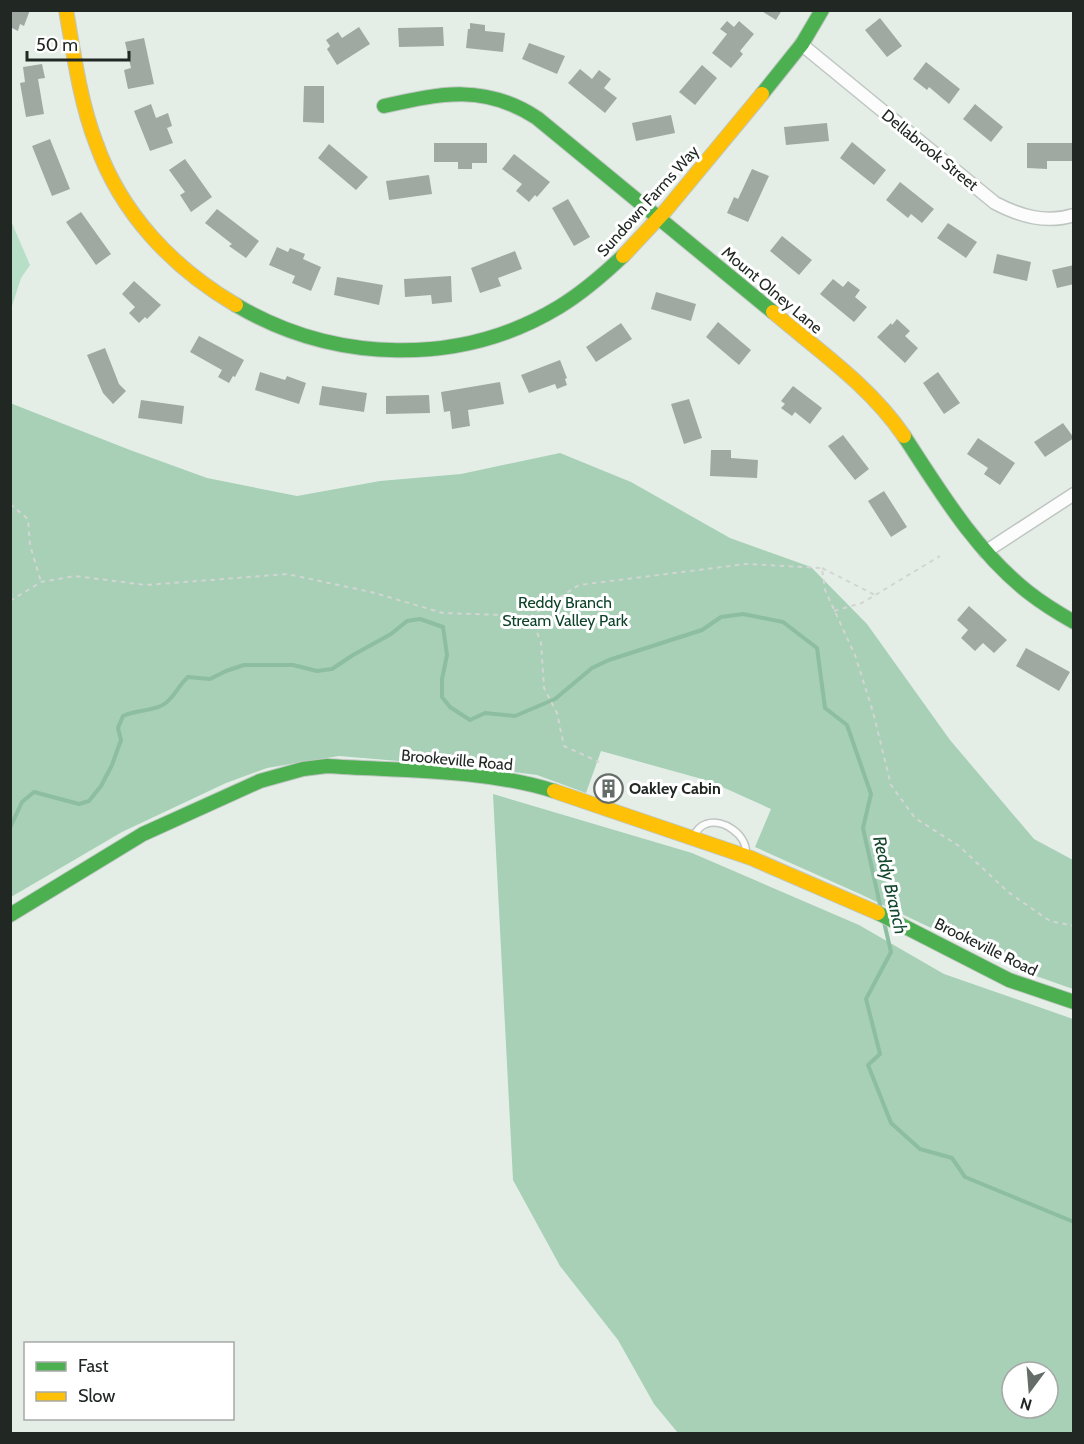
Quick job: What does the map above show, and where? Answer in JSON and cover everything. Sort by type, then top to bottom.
[{"type":"street","name":"Sundown Farms Way","points":[[66,10],[86,111],[99,152],[113,182],[151,237],[177,264],[201,284],[266,322],[317,340],[370,350],[398,352],[452,346],[500,334],[555,309],[578,295],[618,263],[659,218],[801,44],[822,10]]},
{"type":"street","name":"Dellabrook Street","points":[[801,44],[995,203],[1013,213],[1045,220],[1074,215]]},
{"type":"street","name":"Mount Olney Lane","points":[[384,106],[429,95],[478,94],[507,101],[537,118],[862,386],[891,418],[962,524],[985,552],[1014,583],[1051,610],[1074,622]]},
{"type":"street","points":[[985,552],[1074,494]]},
{"type":"street","name":"Brookeville Road","points":[[10,915],[143,834],[260,781],[327,766],[493,777],[534,785],[746,856],[860,904],[1009,980],[1074,1002]]},
{"type":"lane","points":[[693,838],[698,828],[706,823],[734,830],[744,839],[747,849],[746,856]]},
{"type":"path","points":[[10,504],[28,519],[30,545],[41,582]]},
{"type":"path","points":[[834,610],[862,603],[940,556]]},
{"type":"path","points":[[10,601],[41,582],[75,576],[146,585],[287,574],[371,592],[443,613],[531,616],[579,585],[746,564],[822,568],[875,595]]},
{"type":"path","points":[[822,568],[825,590],[855,656],[873,712],[891,785],[915,818],[958,846],[1008,892],[1050,921],[1074,926]]},
{"type":"path","points":[[531,616],[541,643],[546,692],[554,709],[564,746],[599,762]]},
{"type":"green space","points":[[11,221],[30,265],[21,278],[11,309]]},
{"type":"green space","name":"Reddy Branch Stream Valley Park","points":[[10,403],[207,478],[297,496],[380,481],[461,474],[560,453],[631,482],[730,538],[811,567],[867,624],[950,740],[1034,839],[1073,860],[1073,989],[1019,970],[755,847],[771,809],[709,781],[601,751],[586,793],[537,775],[339,756],[267,768],[226,783],[122,832],[11,897]]},
{"type":"green space","points":[[493,794],[692,853],[859,925],[944,974],[1073,1019],[1073,1433],[678,1433],[654,1404],[618,1340],[560,1266],[513,1180]]},
{"type":"building","points":[[10,10],[30,10],[24,26],[20,24],[18,31],[10,27]]},
{"type":"building","points":[[760,10],[782,10],[776,20]]},
{"type":"building","points":[[880,18],[902,46],[887,57],[865,30]]},
{"type":"building","points":[[727,21],[734,27],[739,21],[754,34],[740,51],[743,54],[731,68],[712,53],[727,34],[720,29]]},
{"type":"building","points":[[470,23],[485,25],[485,31],[505,33],[503,52],[466,48]]},
{"type":"building","points":[[359,27],[370,44],[337,65],[327,49],[330,46],[326,40],[338,32],[342,38]]},
{"type":"building","points":[[443,27],[444,46],[399,47],[398,28]]},
{"type":"building","points":[[144,38],[154,84],[128,89],[124,70],[131,68],[125,42]]},
{"type":"building","points":[[529,43],[565,56],[557,74],[522,59]]},
{"type":"building","points":[[926,62],[960,89],[949,104],[929,87],[927,90],[913,79]]},
{"type":"building","points":[[42,64],[45,78],[38,79],[44,114],[26,117],[20,83],[25,82],[23,67]]},
{"type":"building","points":[[702,65],[717,78],[695,105],[679,92]]},
{"type":"building","points":[[580,69],[592,79],[599,70],[611,79],[604,88],[617,98],[605,113],[568,83]]},
{"type":"building","points":[[304,86],[324,86],[324,123],[303,122]]},
{"type":"building","points":[[151,104],[156,118],[168,113],[172,126],[167,128],[173,143],[150,151],[134,111]]},
{"type":"building","points":[[975,104],[1003,127],[991,142],[963,119]]},
{"type":"building","points":[[671,115],[675,133],[636,141],[632,123]]},
{"type":"building","points":[[827,123],[829,141],[786,145],[784,127]]},
{"type":"building","points":[[50,139],[70,189],[52,196],[32,146]]},
{"type":"building","points":[[852,142],[886,170],[874,185],[840,158]]},
{"type":"building","points":[[434,143],[487,143],[487,163],[472,163],[472,169],[458,169],[458,162],[434,162]]},
{"type":"building","points":[[1027,143],[1074,143],[1074,161],[1047,161],[1047,169],[1027,168]]},
{"type":"building","points":[[329,144],[368,177],[356,190],[318,158]]},
{"type":"building","points":[[514,154],[550,182],[537,197],[535,195],[529,202],[516,191],[522,184],[502,169]]},
{"type":"building","points":[[185,159],[212,197],[191,212],[180,195],[185,192],[169,170]]},
{"type":"building","points":[[752,169],[769,176],[748,222],[727,213],[734,197],[738,199]]},
{"type":"building","points":[[429,175],[432,194],[389,200],[386,181]]},
{"type":"building","points":[[900,182],[934,209],[922,223],[911,214],[908,218],[886,200]]},
{"type":"building","points":[[568,199],[590,237],[574,246],[552,208]]},
{"type":"building","points":[[217,209],[259,241],[246,258],[229,246],[232,244],[205,223]]},
{"type":"building","points":[[81,212],[111,254],[96,265],[66,222]]},
{"type":"building","points":[[948,223],[977,242],[966,258],[937,238]]},
{"type":"building","points":[[782,236],[812,260],[799,275],[770,251]]},
{"type":"building","points":[[277,247],[288,252],[290,248],[305,254],[303,259],[321,267],[311,291],[292,283],[295,276],[269,265]]},
{"type":"building","points":[[515,251],[522,269],[498,278],[501,286],[480,293],[471,268]]},
{"type":"building","points":[[997,254],[1031,262],[1027,281],[993,273]]},
{"type":"building","points":[[1074,265],[1074,284],[1057,288],[1052,270]]},
{"type":"building","points":[[451,276],[452,302],[432,304],[431,295],[405,297],[404,279]]},
{"type":"building","points":[[337,277],[383,285],[379,305],[334,295]]},
{"type":"building","points":[[833,279],[843,287],[848,281],[860,290],[855,297],[867,307],[854,322],[820,294]]},
{"type":"building","points":[[134,281],[161,305],[147,319],[145,317],[139,323],[129,313],[135,307],[122,294]]},
{"type":"building","points":[[656,292],[696,304],[691,321],[651,309]]},
{"type":"building","points":[[897,319],[910,331],[905,336],[918,348],[905,363],[877,337]]},
{"type":"building","points":[[718,322],[751,350],[739,365],[706,337]]},
{"type":"building","points":[[621,323],[632,339],[596,362],[586,347]]},
{"type":"building","points":[[199,336],[244,360],[229,383],[218,377],[222,370],[190,352]]},
{"type":"building","points":[[105,348],[119,384],[126,391],[113,404],[103,393],[87,355]]},
{"type":"building","points":[[560,360],[567,378],[565,379],[567,385],[557,389],[555,384],[529,393],[521,375]]},
{"type":"building","points":[[260,372],[285,380],[287,376],[306,383],[299,404],[255,390]]},
{"type":"building","points":[[938,372],[960,403],[944,414],[923,383]]},
{"type":"building","points":[[500,382],[504,404],[468,410],[470,426],[452,429],[450,411],[444,412],[441,392]]},
{"type":"building","points":[[322,386],[367,393],[364,412],[319,405]]},
{"type":"building","points":[[793,386],[822,408],[810,424],[795,412],[792,416],[781,408],[785,404],[781,401]]},
{"type":"building","points":[[429,395],[430,413],[386,414],[386,396]]},
{"type":"building","points":[[689,399],[702,438],[684,444],[671,404]]},
{"type":"building","points":[[141,400],[184,406],[182,424],[138,418]]},
{"type":"building","points":[[1063,423],[1074,438],[1045,457],[1034,442]]},
{"type":"building","points":[[843,435],[869,469],[855,480],[828,446]]},
{"type":"building","points":[[978,438],[1015,463],[1000,485],[984,474],[988,468],[967,454]]},
{"type":"building","points":[[711,450],[731,450],[731,458],[758,460],[757,478],[710,476]]},
{"type":"building","points":[[884,491],[907,527],[891,537],[868,501]]},
{"type":"building","points":[[969,606],[1007,640],[994,653],[983,643],[975,651],[961,638],[968,630],[957,620]]},
{"type":"building","points":[[1026,648],[1070,672],[1059,691],[1016,666]]},
{"type":"building","name":"Oakley Cabin","points":[[602,781],[617,786],[614,794],[600,790]]},
{"type":"waterway","name":"Reddy Branch","points":[[10,828],[22,802],[34,792],[79,804],[89,801],[101,786],[112,765],[121,740],[118,728],[123,716],[159,707],[172,697],[188,677],[210,679],[244,665],[293,665],[317,671],[332,669],[391,634],[407,621],[420,619],[443,627],[447,655],[442,679],[442,697],[450,707],[470,720],[485,713],[515,716],[555,699],[592,668],[609,660],[702,630],[721,617],[743,614],[783,622],[817,648],[825,708],[847,725],[871,794],[863,828],[881,909]]},
{"type":"waterway","name":"Reddy Branch","points":[[884,922],[891,952],[866,999],[880,1054],[868,1065],[891,1123],[920,1149],[952,1158],[965,1177],[1074,1222]]},
{"type":"traffic: fast","points":[[762,94],[802,44],[822,10]]},
{"type":"traffic: fast","points":[[384,106],[444,95],[463,94],[499,100],[518,107],[537,118],[773,312]]},
{"type":"traffic: fast","points":[[236,305],[274,324],[314,338],[355,347],[397,350],[439,348],[481,340],[521,327],[568,302],[623,256]]},
{"type":"traffic: fast","points":[[904,436],[960,519],[991,558],[1028,592],[1074,622]]},
{"type":"traffic: fast","points":[[10,915],[143,834],[260,781],[303,769],[327,766],[442,772],[500,779],[554,791]]},
{"type":"traffic: fast","points":[[878,913],[1009,980],[1074,1002]]},
{"type":"traffic: slow","points":[[66,10],[86,111],[96,143],[120,193],[135,216],[171,256],[191,274],[236,305]]},
{"type":"traffic: slow","points":[[623,256],[666,210],[762,94]]},
{"type":"traffic: slow","points":[[773,312],[860,385],[904,436]]},
{"type":"traffic: slow","points":[[554,791],[751,858],[878,913]]},
{"type":"place","name":"Oakley Cabin","points":[[608,788]]}]
